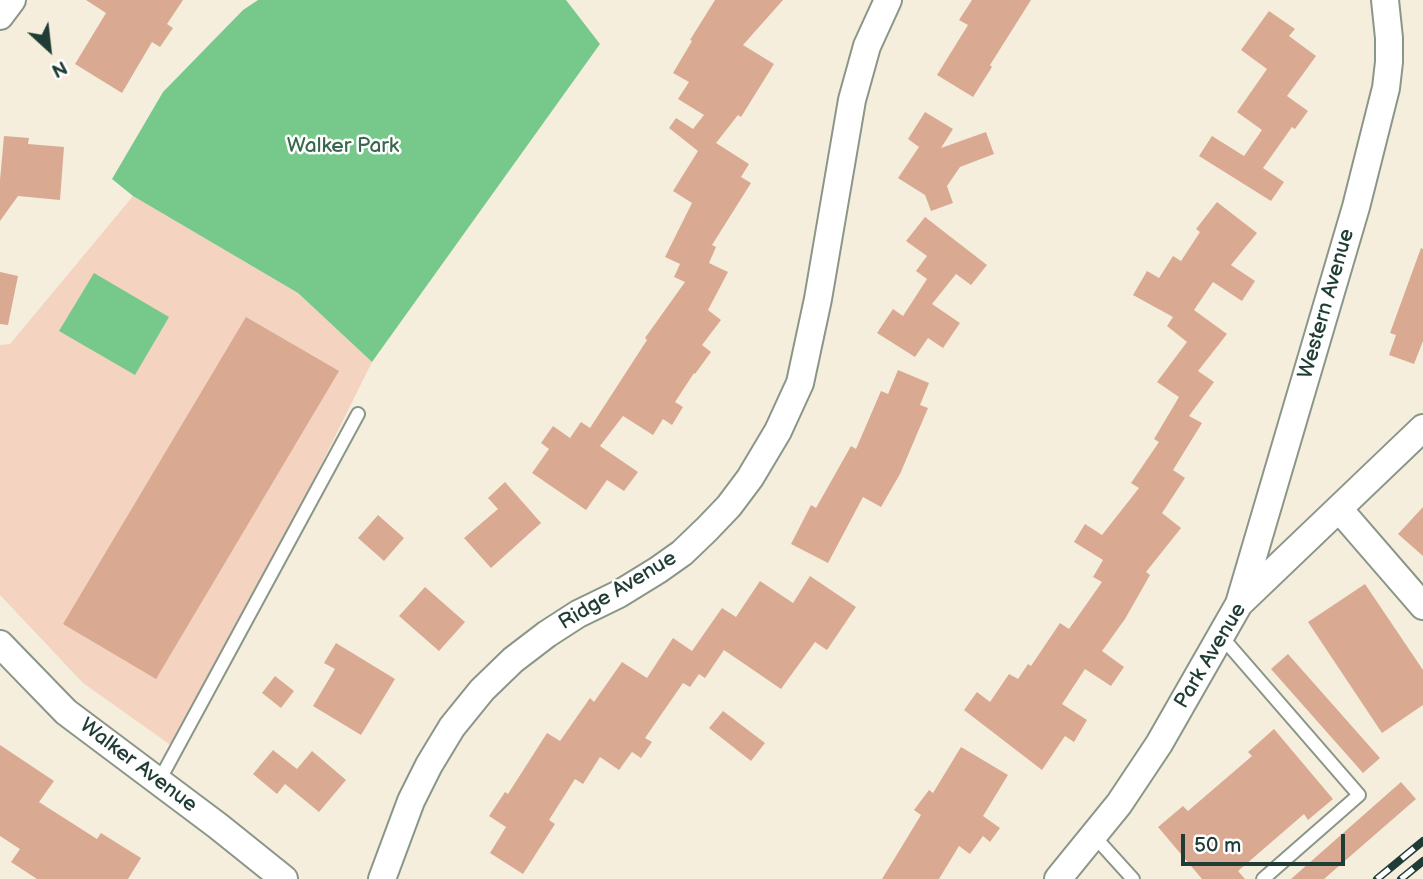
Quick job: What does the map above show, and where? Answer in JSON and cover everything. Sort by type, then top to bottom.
[{"type":"street","points":[[0,16],[12,0]]},
{"type":"street","name":"Ridge Avenue","points":[[382,879],[411,801],[429,765],[452,727],[482,690],[513,660],[547,634],[578,614],[619,594],[682,553],[729,506],[750,478],[778,431],[800,383],[818,299],[852,100],[867,46],[888,0]]},
{"type":"street","name":"Western Avenue","points":[[1239,604],[1356,207],[1386,88],[1389,38],[1385,0]]},
{"type":"street","name":"Park Avenue","points":[[1058,879],[1119,804],[1159,744],[1239,604],[1423,428]]},
{"type":"street","points":[[1339,509],[1423,606]]},
{"type":"street","name":"Walker Avenue","points":[[0,644],[66,712],[159,780],[284,879]]},
{"type":"lane","points":[[159,780],[358,414]]},
{"type":"lane","points":[[1221,636],[1359,795],[1263,879]]},
{"type":"lane","points":[[1094,836],[1133,879]]},
{"type":"shaded area","points":[[133,196],[298,293],[372,362],[179,751],[83,683],[0,595],[0,345],[10,344]]},
{"type":"green space","name":"Walker Park","points":[[258,0],[566,0],[600,44],[372,362],[298,293],[133,196],[112,179],[163,92],[243,10]]},
{"type":"green space","points":[[94,273],[169,317],[135,375],[59,331]]},
{"type":"building","points":[[86,0],[183,0],[167,24],[173,28],[160,47],[152,42],[122,93],[75,64],[106,13]]},
{"type":"building","points":[[715,0],[783,0],[743,45],[774,64],[741,117],[738,115],[716,143],[749,164],[741,177],[751,183],[712,245],[716,247],[709,263],[728,272],[708,310],[721,320],[702,345],[711,352],[675,402],[683,407],[672,425],[663,419],[653,435],[623,416],[600,446],[638,472],[624,491],[607,480],[586,510],[532,473],[549,449],[541,443],[553,426],[570,438],[581,422],[590,428],[647,340],[645,338],[685,282],[674,277],[680,264],[665,257],[692,203],[673,191],[698,151],[669,128],[676,118],[693,129],[704,115],[678,99],[689,82],[673,73]]},
{"type":"building","points":[[972,0],[1031,0],[973,97],[937,75],[968,25],[959,20]]},
{"type":"building","points":[[1269,11],[1295,29],[1289,36],[1316,56],[1287,96],[1308,111],[1295,129],[1292,127],[1263,168],[1284,182],[1271,201],[1199,156],[1212,136],[1244,156],[1262,130],[1237,112],[1267,69],[1241,50]]},
{"type":"building","points":[[925,112],[953,129],[941,148],[986,132],[994,154],[960,167],[947,186],[953,203],[931,211],[925,195],[898,178],[919,147],[908,139]]},
{"type":"building","points":[[4,136],[29,138],[28,144],[64,147],[60,200],[18,196],[0,221],[0,180]]},
{"type":"building","points":[[1217,202],[1257,233],[1231,265],[1255,281],[1242,301],[1213,282],[1194,310],[1227,334],[1198,371],[1214,382],[1189,416],[1202,423],[1173,470],[1185,478],[1162,513],[1181,528],[1146,572],[1150,575],[1125,619],[1102,651],[1124,667],[1111,686],[1085,669],[1062,704],[1087,720],[1074,742],[1065,736],[1042,770],[964,710],[977,692],[990,702],[1009,674],[1018,679],[1028,664],[1031,666],[1060,623],[1069,629],[1102,582],[1093,577],[1103,560],[1074,542],[1085,524],[1102,535],[1139,488],[1131,483],[1159,442],[1154,439],[1179,397],[1157,382],[1187,342],[1167,326],[1173,317],[1133,295],[1147,271],[1159,278],[1173,256],[1181,261],[1200,232],[1196,229]]},
{"type":"building","points":[[925,217],[987,265],[971,285],[956,274],[932,304],[960,323],[943,348],[928,338],[915,357],[877,333],[893,309],[903,316],[927,279],[916,271],[927,256],[906,241]]},
{"type":"building","points":[[1421,248],[1423,341],[1414,364],[1389,355],[1396,335],[1390,333]]},
{"type":"building","points":[[0,272],[18,276],[8,325],[0,324]]},
{"type":"building","points":[[246,317],[339,371],[156,679],[63,624]]},
{"type":"building","points":[[898,370],[929,383],[920,405],[928,408],[900,474],[881,507],[863,497],[828,563],[791,544],[811,505],[816,508],[851,446],[856,449],[881,391],[888,394]]},
{"type":"building","points":[[505,482],[541,523],[491,568],[464,538],[498,509],[488,498]]},
{"type":"building","points":[[1423,507],[1423,556],[1398,534]]},
{"type":"building","points":[[378,515],[404,538],[384,561],[358,538]]},
{"type":"building","points":[[810,576],[856,607],[827,650],[815,642],[781,689],[724,650],[705,678],[699,674],[690,687],[683,683],[645,738],[652,742],[641,758],[632,752],[619,770],[600,757],[583,784],[575,779],[549,820],[555,824],[523,874],[490,853],[506,827],[489,816],[505,792],[508,794],[547,733],[560,741],[590,698],[594,702],[622,662],[647,678],[673,638],[692,651],[722,608],[736,617],[760,581],[793,603]]},
{"type":"building","points":[[1365,584],[1423,670],[1423,705],[1382,733],[1308,622]]},
{"type":"building","points":[[425,587],[465,622],[439,651],[399,616]]},
{"type":"building","points":[[336,643],[395,679],[361,735],[313,706],[335,669],[324,663]]},
{"type":"building","points":[[1288,654],[1380,758],[1363,773],[1271,669]]},
{"type":"building","points":[[275,676],[294,691],[281,708],[262,693]]},
{"type":"building","points":[[723,711],[765,743],[751,761],[709,728]]},
{"type":"building","points":[[1274,729],[1333,799],[1308,820],[1304,814],[1238,871],[1245,879],[1202,879],[1158,827],[1183,806],[1188,811],[1252,756],[1248,752]]},
{"type":"building","points":[[0,745],[54,781],[39,802],[97,839],[101,833],[141,858],[128,879],[37,879],[11,862],[20,849],[0,836]]},
{"type":"building","points":[[961,747],[1008,775],[983,816],[1000,828],[990,842],[983,836],[970,854],[959,846],[939,879],[882,879],[921,815],[914,810],[929,790],[933,793]]},
{"type":"building","points":[[273,750],[297,769],[312,751],[346,780],[319,812],[285,784],[277,794],[253,774]]},
{"type":"building","points":[[1401,782],[1416,799],[1324,879],[1291,879]]},
{"type":"railway","points":[[1377,879],[1423,841]]},
{"type":"railway","points":[[1401,879],[1423,861]]}]
